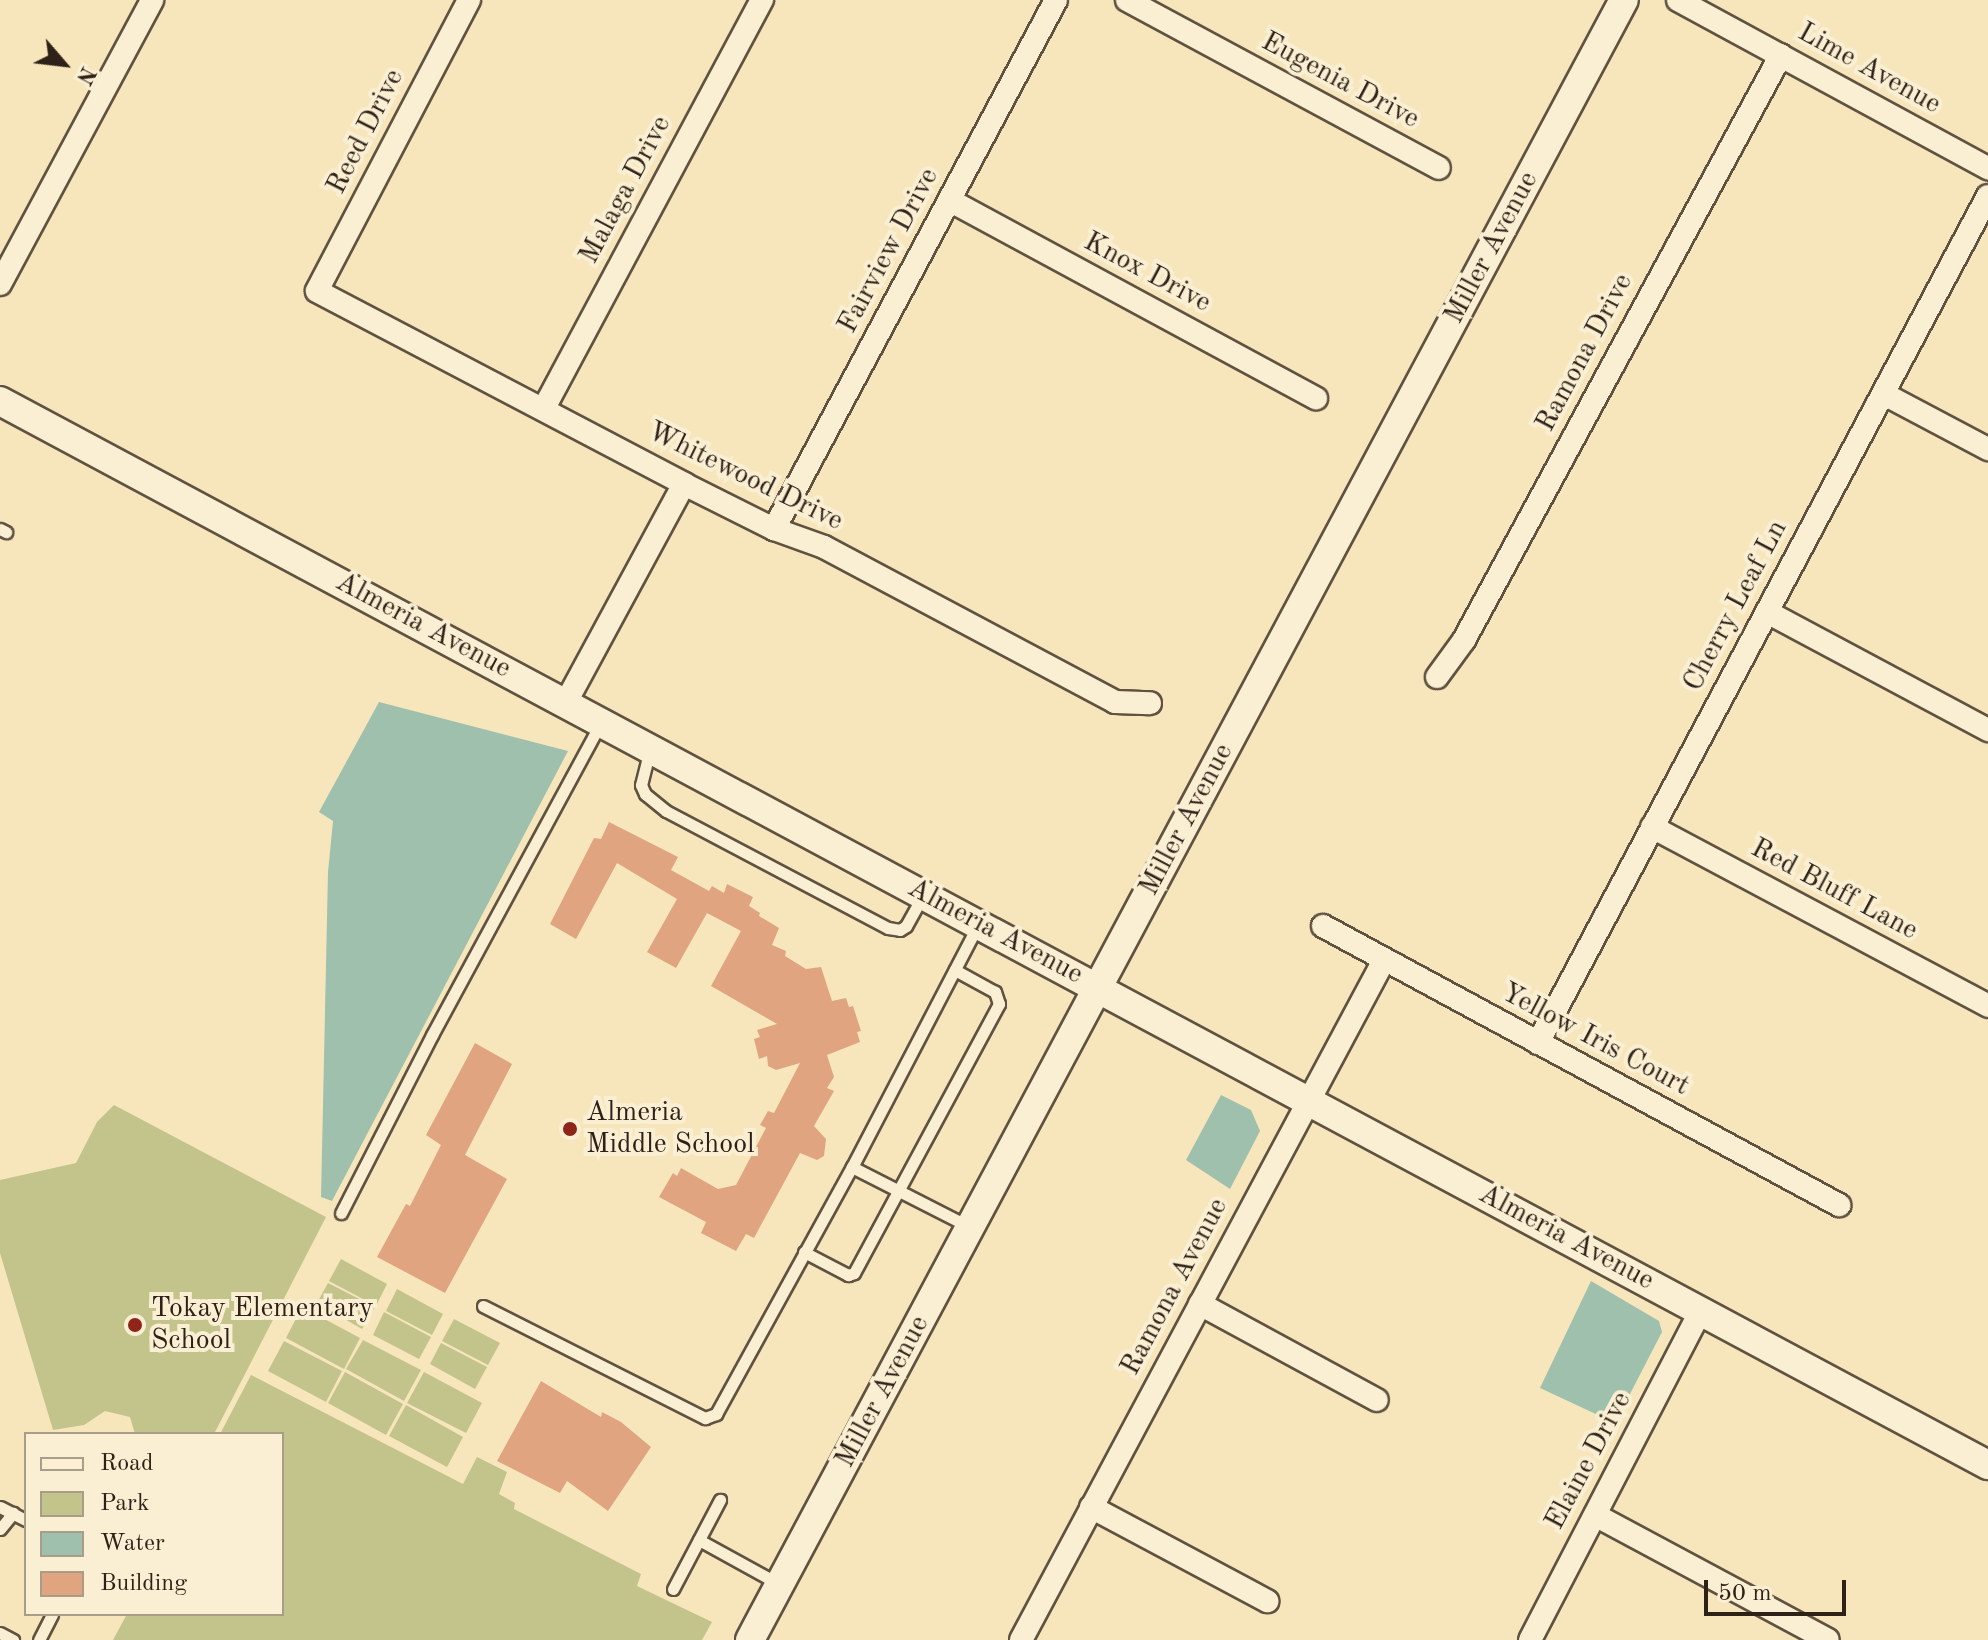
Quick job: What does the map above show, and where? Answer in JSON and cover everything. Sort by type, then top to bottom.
[{"type":"street","points":[[0,284],[152,0]]},
{"type":"street","name":"Reed Drive","points":[[317,291],[469,0]]},
{"type":"street","name":"Malaga Drive","points":[[544,408],[762,0]]},
{"type":"street","name":"Fairview Drive","points":[[774,529],[1056,0]]},
{"type":"street","name":"Eugenia Drive","points":[[1127,0],[1439,168]]},
{"type":"street","name":"Miller Avenue","points":[[750,1640],[1624,0]]},
{"type":"street","name":"Lime Avenue","points":[[1678,0],[1988,168]]},
{"type":"street","name":"Ramona Drive","points":[[1437,677],[1464,640],[1781,55]]},
{"type":"street","name":"Cherry Leaf Ln","points":[[1538,1043],[1988,196]]},
{"type":"street","name":"Knox Drive","points":[[951,201],[1316,398]]},
{"type":"street","name":"Whitewood Drive","points":[[317,291],[684,484],[774,529],[824,547],[1115,702],[1150,703]]},
{"type":"street","points":[[1884,394],[1988,449]]},
{"type":"street","name":"Almeria Avenue","points":[[0,401],[1988,1465]]},
{"type":"street","points":[[566,702],[684,484]]},
{"type":"street","points":[[1767,612],[1988,730]]},
{"type":"street","name":"Red Bluff Lane","points":[[1652,827],[1988,1006]]},
{"type":"street","name":"Yellow Iris Court","points":[[1323,926],[1383,962],[1839,1205]]},
{"type":"street","name":"Ramona Avenue","points":[[1021,1640],[1383,962]]},
{"type":"street","points":[[1200,1304],[1377,1400]]},
{"type":"street","name":"Elaine Drive","points":[[1530,1640],[1701,1310]]},
{"type":"street","points":[[1091,1507],[1267,1601]]},
{"type":"street","points":[[1595,1515],[1828,1640]]},
{"type":"lane","points":[[341,1213],[432,1035],[601,721]]},
{"type":"lane","points":[[650,749],[641,785],[645,794],[680,818],[888,928],[900,930],[906,926],[924,894]]},
{"type":"lane","points":[[483,1306],[705,1418],[716,1414],[852,1167],[978,925]]},
{"type":"lane","points":[[804,1252],[848,1275],[854,1273],[999,1004],[995,992],[955,970]]},
{"type":"lane","points":[[852,1167],[971,1228]]},
{"type":"lane","points":[[673,1589],[720,1500]]},
{"type":"lane","points":[[0,1507],[24,1519]]},
{"type":"lane","points":[[0,1529],[13,1513]]},
{"type":"lane","points":[[699,1540],[780,1585]]},
{"type":"lane","points":[[39,1640],[51,1616]]},
{"type":"lane","points":[[0,1633],[13,1640]]},
{"type":"green space","name":"Tokay Elementary School","points":[[114,1105],[326,1217],[215,1432],[134,1432],[130,1417],[105,1411],[84,1425],[53,1430],[0,1253],[0,1180],[76,1163],[97,1122]]},
{"type":"green space","points":[[341,1259],[387,1284],[376,1306],[329,1281]]},
{"type":"green space","points":[[328,1283],[375,1307],[362,1329],[317,1303]]},
{"type":"green space","points":[[397,1289],[443,1314],[432,1335],[386,1311]]},
{"type":"green space","points":[[302,1307],[360,1338],[344,1369],[286,1338]]},
{"type":"green space","points":[[384,1312],[431,1337],[419,1359],[373,1335]]},
{"type":"green space","points":[[454,1319],[500,1343],[488,1365],[442,1341]]},
{"type":"green space","points":[[363,1340],[421,1370],[404,1401],[346,1369]]},
{"type":"green space","points":[[284,1341],[342,1371],[326,1402],[268,1371]]},
{"type":"green space","points":[[441,1343],[487,1367],[475,1389],[430,1364]]},
{"type":"green space","points":[[345,1372],[403,1404],[386,1435],[328,1403]]},
{"type":"green space","points":[[424,1372],[482,1403],[466,1433],[407,1403]]},
{"type":"green space","points":[[251,1375],[463,1484],[477,1457],[507,1472],[499,1494],[515,1503],[514,1509],[641,1574],[637,1586],[712,1622],[702,1640],[113,1640],[126,1616],[284,1616],[284,1432],[221,1432]]},
{"type":"green space","points":[[406,1405],[463,1437],[447,1467],[389,1436]]},
{"type":"water","points":[[379,702],[568,751],[332,1201],[321,1197],[328,872],[333,821],[319,812]]},
{"type":"water","points":[[1221,1095],[1251,1110],[1260,1131],[1230,1189],[1186,1160]]},
{"type":"water","points":[[1591,1281],[1659,1321],[1662,1332],[1615,1423],[1540,1388]]},
{"type":"building","points":[[609,822],[678,857],[671,870],[709,891],[712,886],[724,893],[727,884],[753,897],[749,906],[779,928],[772,945],[786,951],[785,956],[806,969],[821,967],[832,1001],[846,998],[849,1007],[853,1006],[861,1031],[857,1032],[860,1042],[827,1055],[834,1077],[827,1088],[834,1091],[814,1126],[826,1139],[824,1156],[817,1160],[800,1153],[754,1238],[746,1234],[736,1251],[701,1233],[706,1222],[659,1197],[673,1173],[677,1176],[681,1168],[718,1189],[736,1185],[766,1128],[760,1125],[768,1111],[774,1113],[800,1063],[776,1070],[768,1066],[767,1056],[759,1059],[754,1039],[760,1037],[757,1030],[777,1024],[711,986],[741,931],[707,913],[676,968],[647,952],[677,899],[617,863],[576,939],[550,924],[594,838],[601,839]]},
{"type":"building","points":[[475,1043],[512,1064],[465,1155],[507,1179],[445,1293],[377,1257],[406,1204],[410,1206],[441,1145],[426,1135]]},
{"type":"building","points":[[541,1381],[601,1417],[602,1412],[621,1422],[651,1447],[608,1511],[567,1481],[560,1493],[497,1461]]},
{"type":"place","name":"Almeria Middle School","points":[[570,1129]]},
{"type":"place","name":"Tokay Elementary School","points":[[135,1325]]}]
